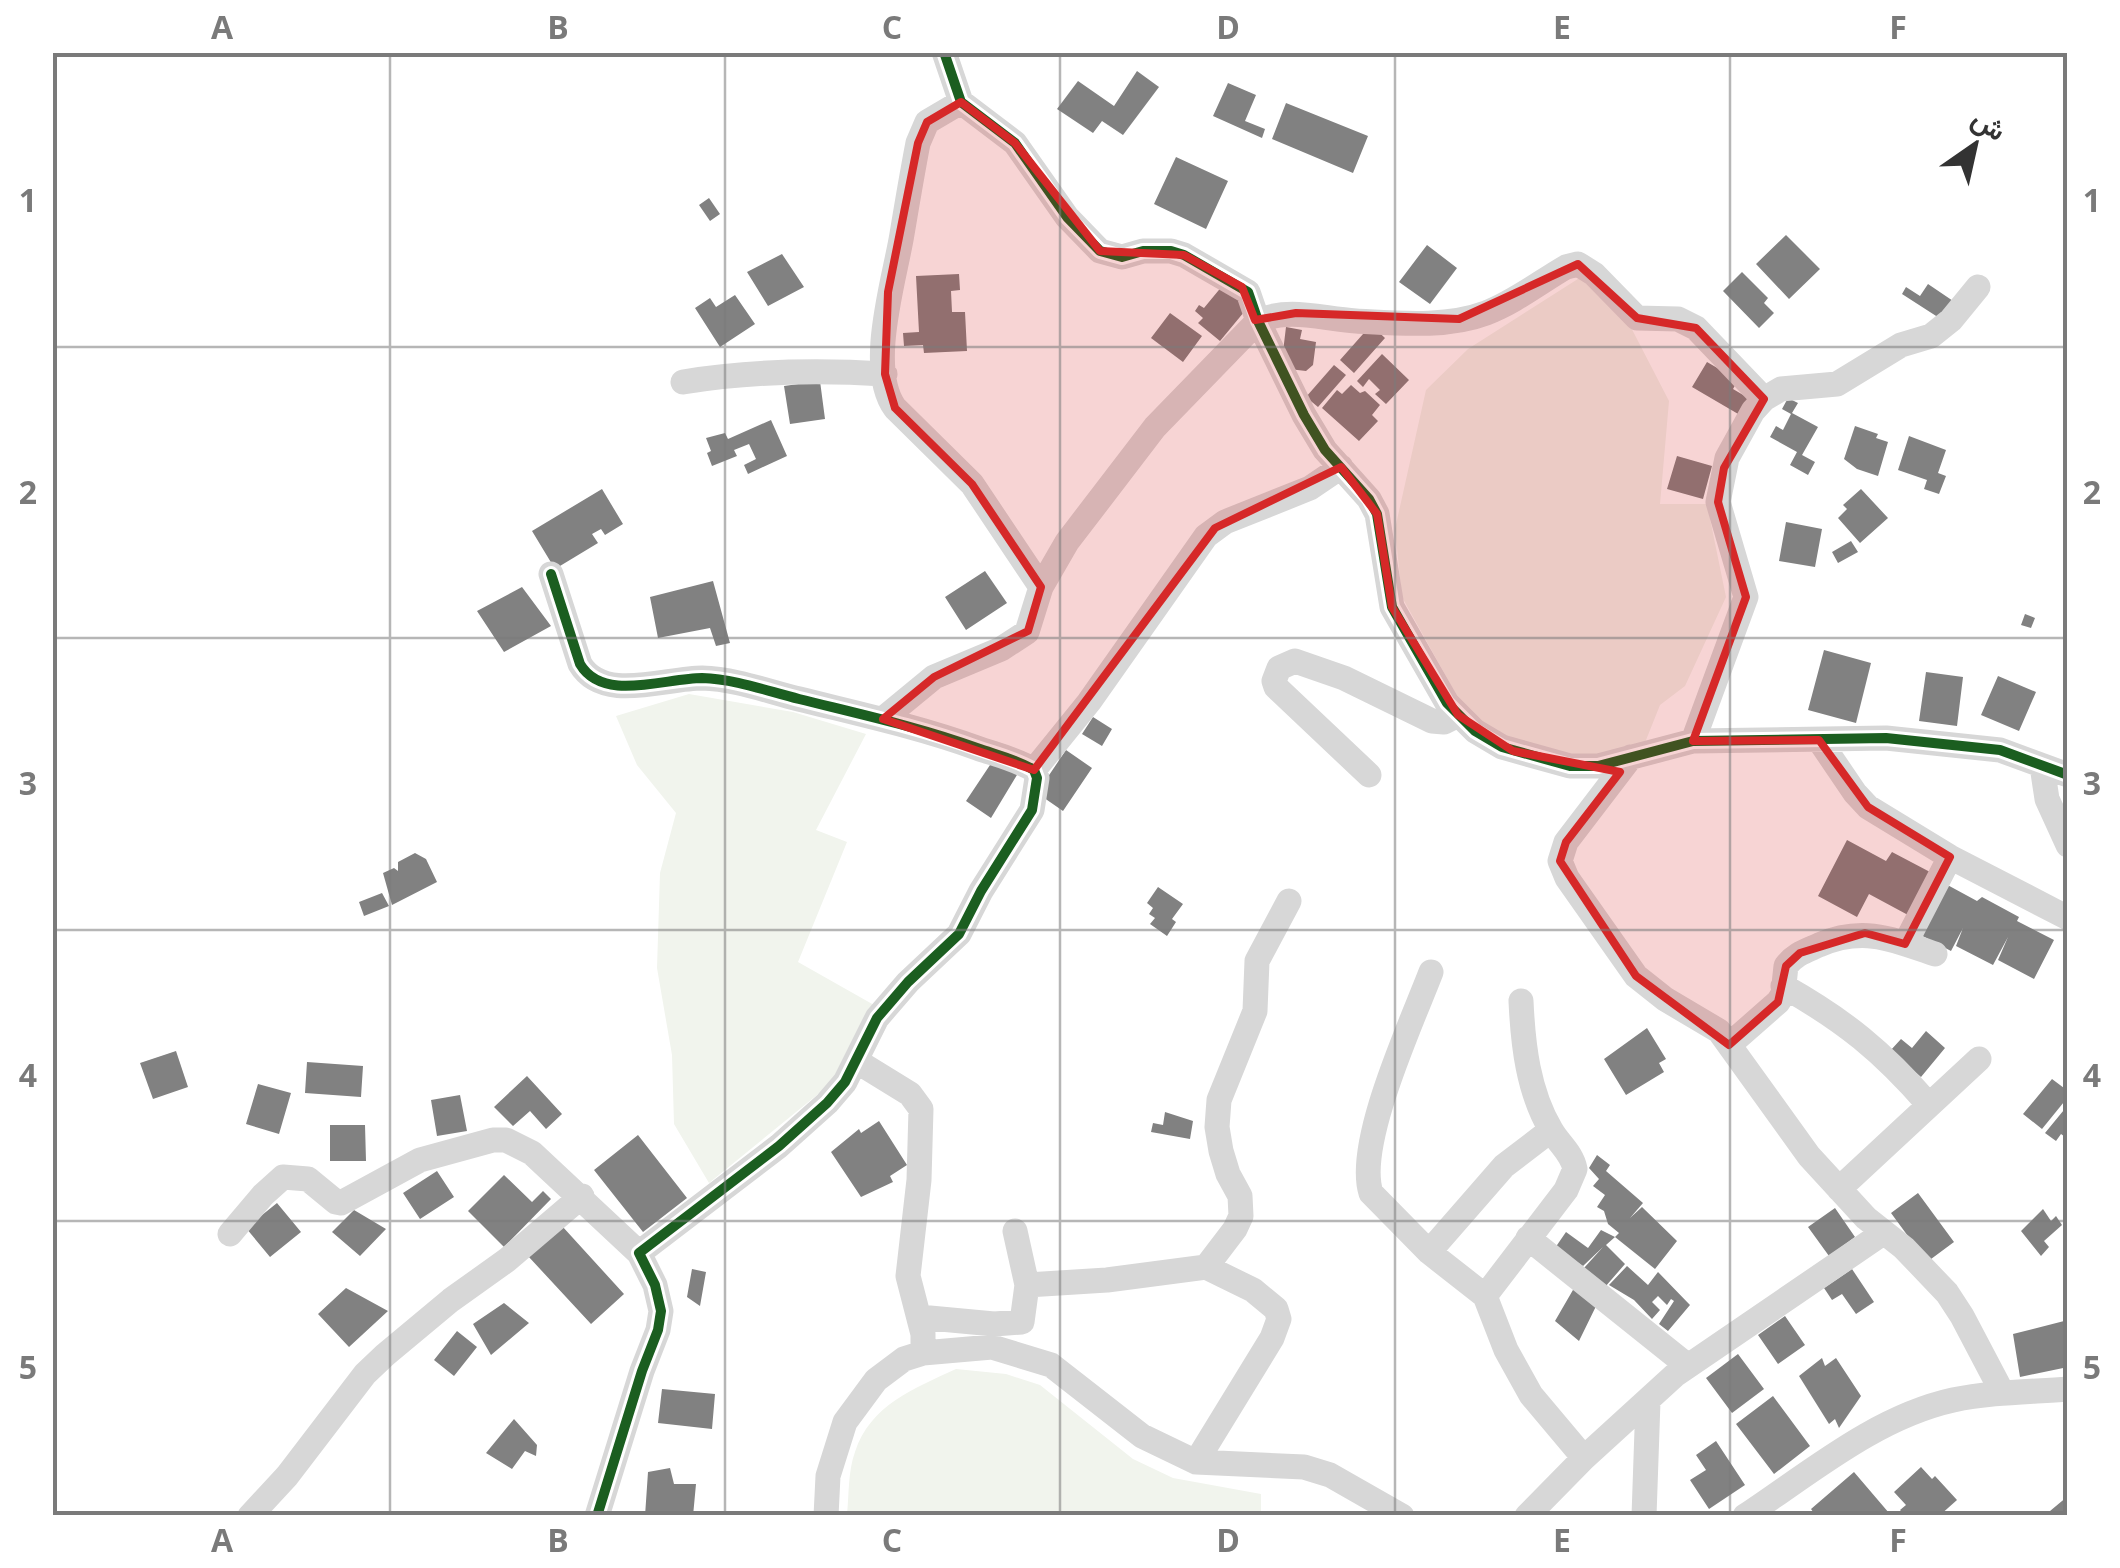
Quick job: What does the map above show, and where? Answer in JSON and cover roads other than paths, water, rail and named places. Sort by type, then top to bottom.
[{"type":"street","points":[[944,52],[961,102],[1015,143],[1067,217],[1100,251],[1122,257],[1157,250],[1184,255],[1248,292],[1304,415],[1325,450],[1369,498],[1377,514],[1392,607],[1458,715],[1485,738],[1502,747],[1582,768],[1694,741],[1886,738],[2000,750],[2068,776]]},
{"type":"street","points":[[961,102],[927,122],[918,143],[901,239],[890,276],[885,374],[890,402],[972,484],[1041,586]]},
{"type":"street","points":[[883,719],[934,677],[1001,650],[1022,637],[1029,629],[1041,586],[1068,542],[1155,427],[1258,321],[1280,314],[1388,322],[1459,319],[1485,314],[1566,267],[1578,264],[1594,274],[1637,318],[1678,319],[1696,328],[1764,399]]},
{"type":"street","points":[[1694,741],[1746,596],[1718,502],[1724,468],[1753,412],[1764,399],[1781,389],[1827,387],[1852,377],[1900,345],[1931,336],[1978,288]]},
{"type":"street","points":[[683,382],[816,372],[885,374]]},
{"type":"street","points":[[1034,770],[1089,702],[1176,575],[1215,528],[1310,488],[1341,467]]},
{"type":"street","points":[[552,574],[580,664],[600,684],[705,678],[883,719],[1016,760],[1034,770],[1036,778],[1032,810],[968,920],[948,946],[908,982],[877,1018],[858,1062],[827,1103],[778,1146],[639,1253]]},
{"type":"street","points":[[1369,775],[1276,687],[1279,668],[1294,660],[1344,678],[1432,721],[1444,722],[1458,715]]},
{"type":"street","points":[[1819,740],[1868,807],[1950,857],[2068,918]]},
{"type":"street","points":[[1631,757],[1566,842],[1560,861],[1580,899],[1636,976],[1666,999],[1709,1022],[1809,1156],[1947,1293],[2002,1392]]},
{"type":"street","points":[[2042,766],[2047,799],[2068,846]]},
{"type":"street","points":[[1905,944],[1950,857]]},
{"type":"street","points":[[1206,1266],[1241,1216],[1240,1196],[1221,1151],[1217,1127],[1219,1100],[1255,1011],[1256,961],[1290,900]]},
{"type":"street","points":[[1729,1045],[1778,1002],[1786,966],[1792,958],[1840,936],[1865,933],[1935,954]]},
{"type":"street","points":[[1431,972],[1384,1096],[1372,1144],[1368,1184],[1375,1198],[1429,1252],[1486,1296],[1506,1350],[1531,1395],[1584,1458]]},
{"type":"street","points":[[1783,986],[1850,1026],[1891,1061],[1930,1105]]},
{"type":"street","points":[[1486,1296],[1566,1190],[1575,1169],[1571,1156],[1550,1130],[1527,1066],[1521,1001]]},
{"type":"street","points":[[1840,1189],[1979,1059]]},
{"type":"street","points":[[858,1062],[910,1094],[921,1109],[920,1165],[908,1276],[923,1353]]},
{"type":"street","points":[[1429,1252],[1504,1166],[1550,1130]]},
{"type":"street","points":[[230,1234],[283,1177],[308,1179],[342,1203],[420,1160],[492,1140],[506,1140],[524,1148],[582,1196],[639,1253],[655,1285],[662,1311],[597,1516]]},
{"type":"street","points":[[250,1516],[287,1476],[365,1374],[582,1196]]},
{"type":"street","points":[[919,1317],[994,1324],[1024,1319],[1027,1285],[1015,1232]]},
{"type":"street","points":[[1527,1516],[1584,1458],[1688,1366],[1883,1232]]},
{"type":"street","points":[[1528,1238],[1688,1366]]},
{"type":"street","points":[[1027,1285],[1108,1280],[1206,1266],[1253,1290],[1276,1309],[1279,1318],[1272,1338],[1196,1462]]},
{"type":"street","points":[[826,1516],[828,1476],[850,1412],[891,1366],[923,1353],[992,1347],[1051,1365],[1142,1436],[1196,1462],[1304,1467],[1330,1476],[1402,1516]]},
{"type":"street","points":[[1745,1516],[1895,1420],[1949,1401],[2002,1392],[2068,1390]]},
{"type":"street","points":[[1644,1516],[1648,1401]]}]
